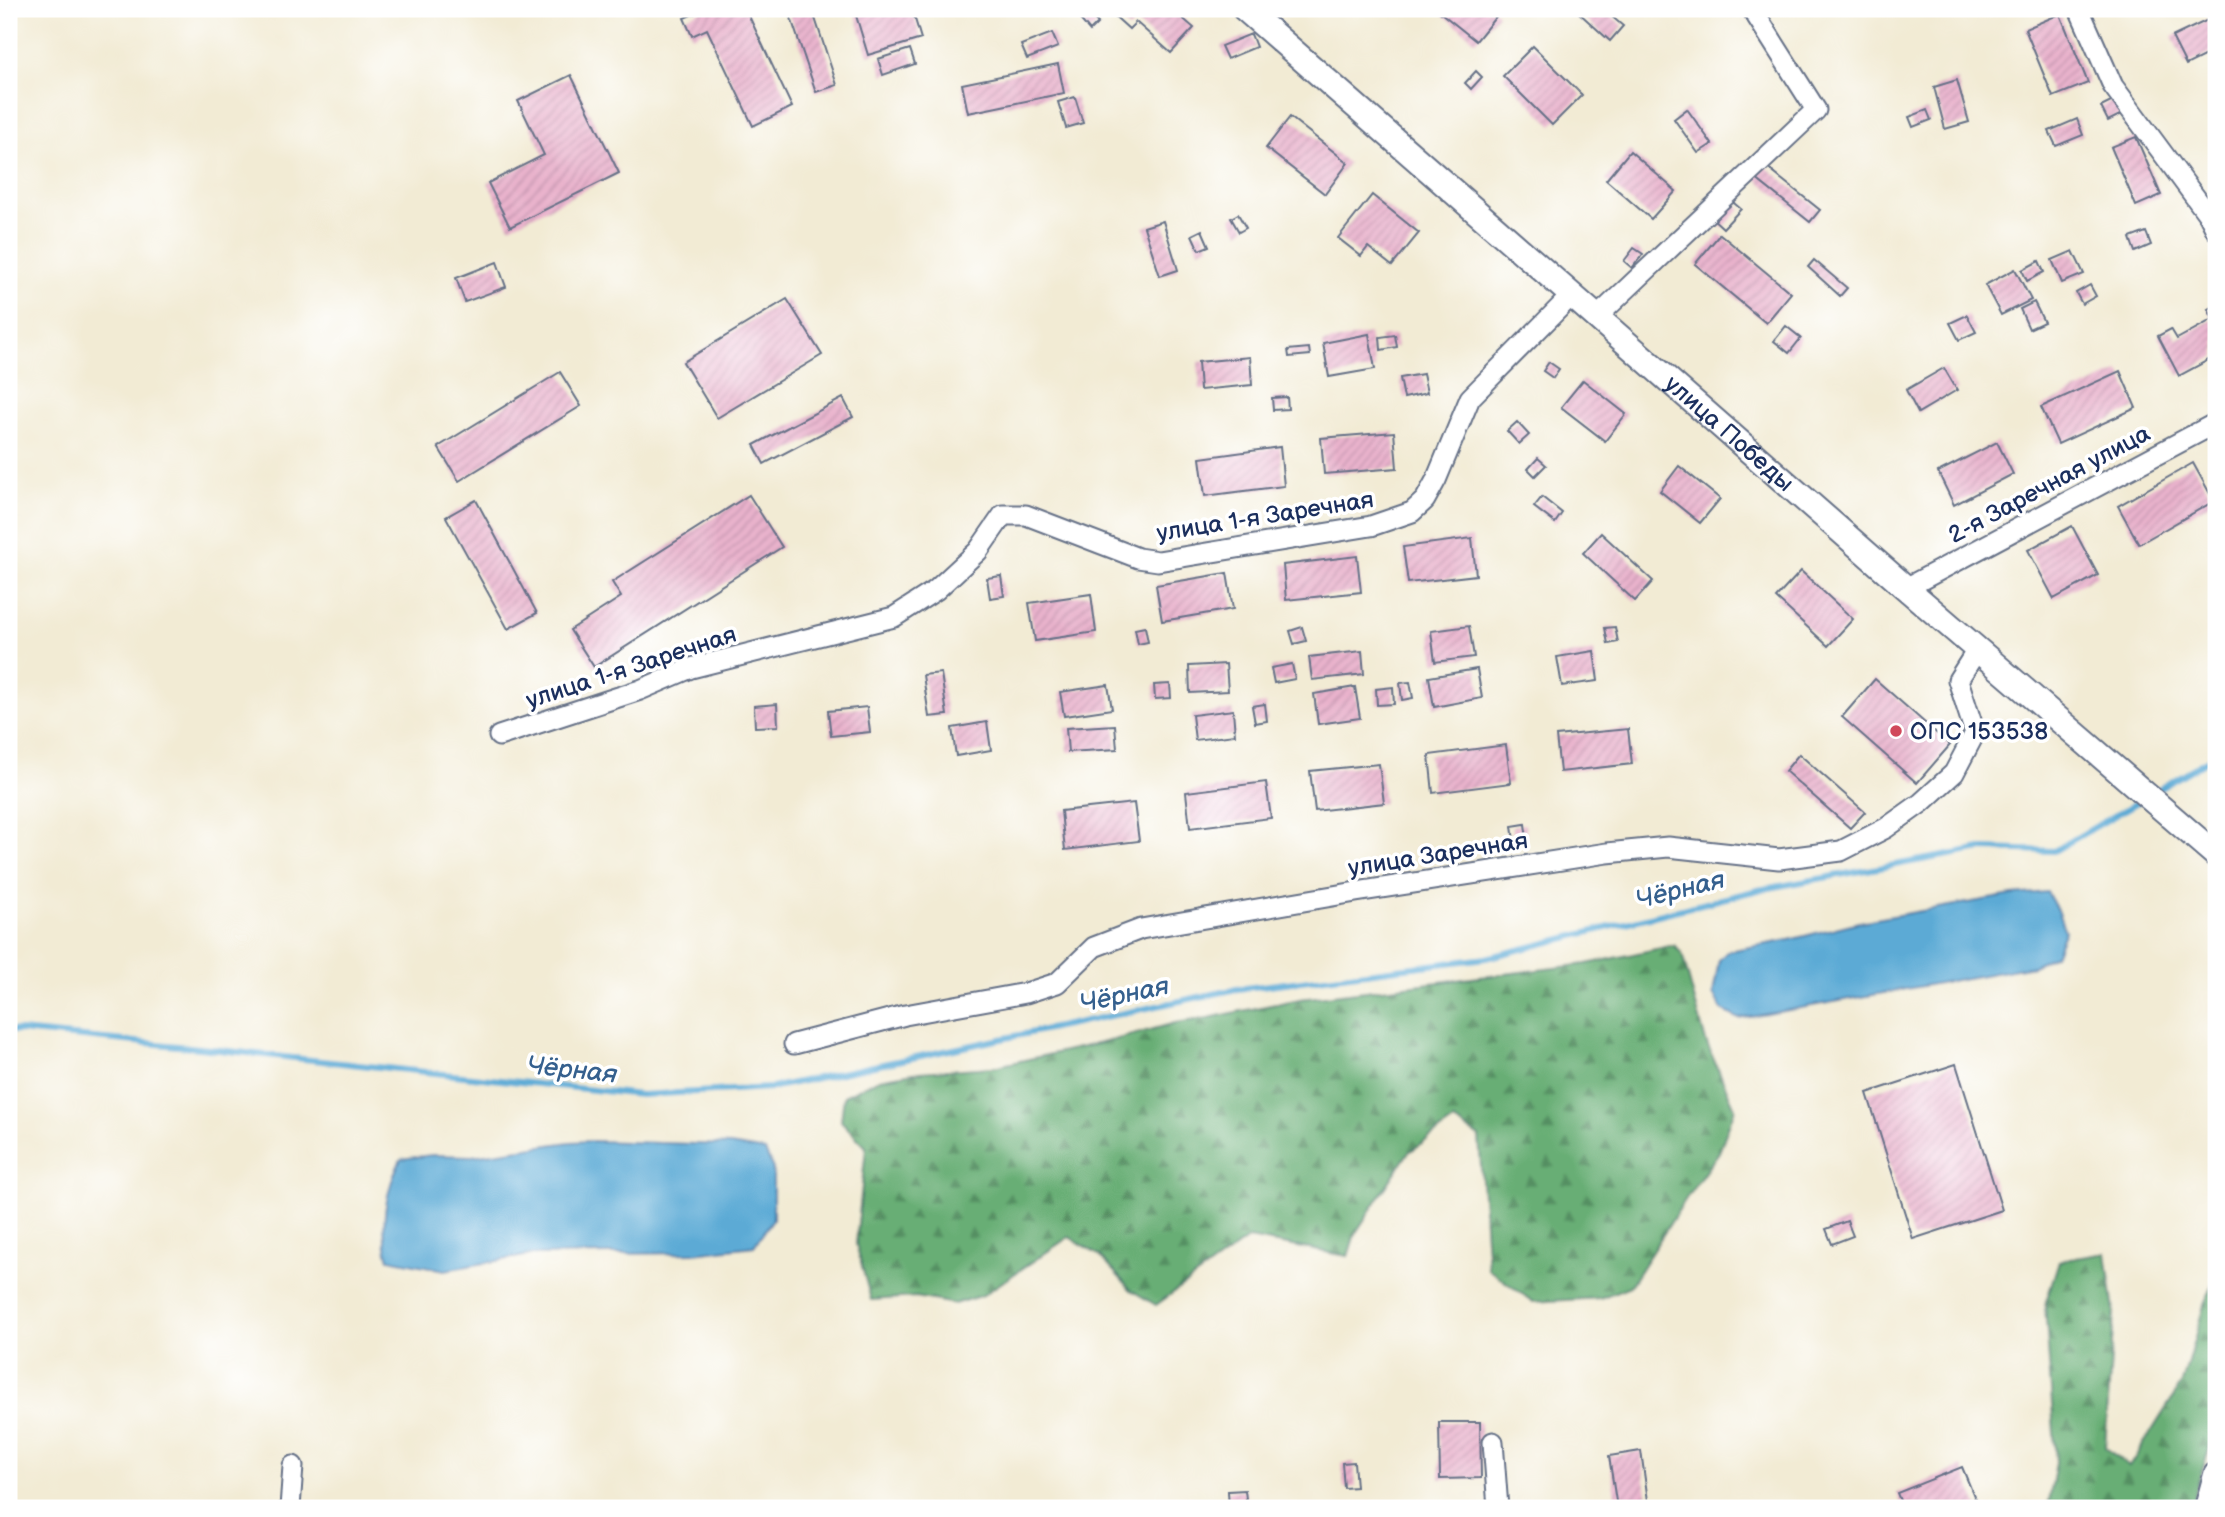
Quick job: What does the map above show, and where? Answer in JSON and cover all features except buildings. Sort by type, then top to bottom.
[{"type":"street","name":"улица Победы","points":[[1245,9],[1977,650],[2216,855]]},
{"type":"street","points":[[1597,317],[1816,110],[1752,9]]},
{"type":"street","points":[[2079,9],[2113,86],[2209,216],[2216,230]]},
{"type":"street","name":"улица 1-я Заречная","points":[[499,736],[640,690],[691,668],[894,617],[936,590],[970,558],[1003,514],[1026,514],[1138,558],[1158,561],[1371,527],[1412,512],[1425,500],[1436,480],[1470,398],[1572,295]]},
{"type":"street","name":"2-я Заречная улица","points":[[1906,588],[2216,423]]},
{"type":"street","name":"улица Заречная","points":[[794,1044],[905,1015],[1026,993],[1057,984],[1094,947],[1141,929],[1607,853],[1668,847],[1779,859],[1841,851],[1886,828],[1921,803],[1954,773],[1975,733],[1958,680],[1977,650]]},
{"type":"street","points":[[1493,1442],[1498,1508]]},
{"type":"street","points":[[290,1508],[293,1465]]},
{"type":"street","points":[[2207,1508],[2216,1475]]},
{"type":"green space","points":[[1674,945],[1682,954],[1706,1042],[1735,1108],[1719,1152],[1630,1286],[1600,1298],[1533,1302],[1488,1269],[1479,1137],[1454,1121],[1408,1153],[1355,1234],[1348,1256],[1249,1238],[1156,1305],[1131,1290],[1100,1256],[1069,1237],[983,1295],[954,1304],[916,1297],[871,1300],[856,1244],[866,1147],[841,1121],[844,1096],[879,1079],[919,1072],[993,1067],[1114,1040],[1175,1023],[1300,999],[1587,964]]},
{"type":"green space","points":[[2106,1253],[2114,1312],[2105,1447],[2129,1467],[2182,1383],[2204,1305],[2216,1278],[2216,1429],[2197,1486],[2193,1508],[2048,1508],[2056,1462],[2045,1304],[2059,1261]]},
{"type":"water","points":[[2047,892],[2065,931],[2055,955],[2033,966],[1739,1019],[1722,1010],[1713,994],[1719,960],[1728,951],[1789,940],[1859,922],[2012,895]]},
{"type":"water","points":[[593,1141],[730,1145],[765,1151],[773,1169],[773,1219],[754,1246],[693,1253],[530,1255],[445,1270],[389,1259],[384,1221],[391,1183],[401,1159],[432,1155],[472,1156]]},
{"type":"waterway","name":"Чёрная","points":[[2152,793],[2216,755]]},
{"type":"waterway","name":"Чёрная","points":[[9,1030],[641,1095],[770,1088],[1237,989],[1486,958],[1758,890],[1982,849],[2054,851],[2143,799]]},
{"type":"place","name":"ОПС 153538","points":[[1896,731]]}]
